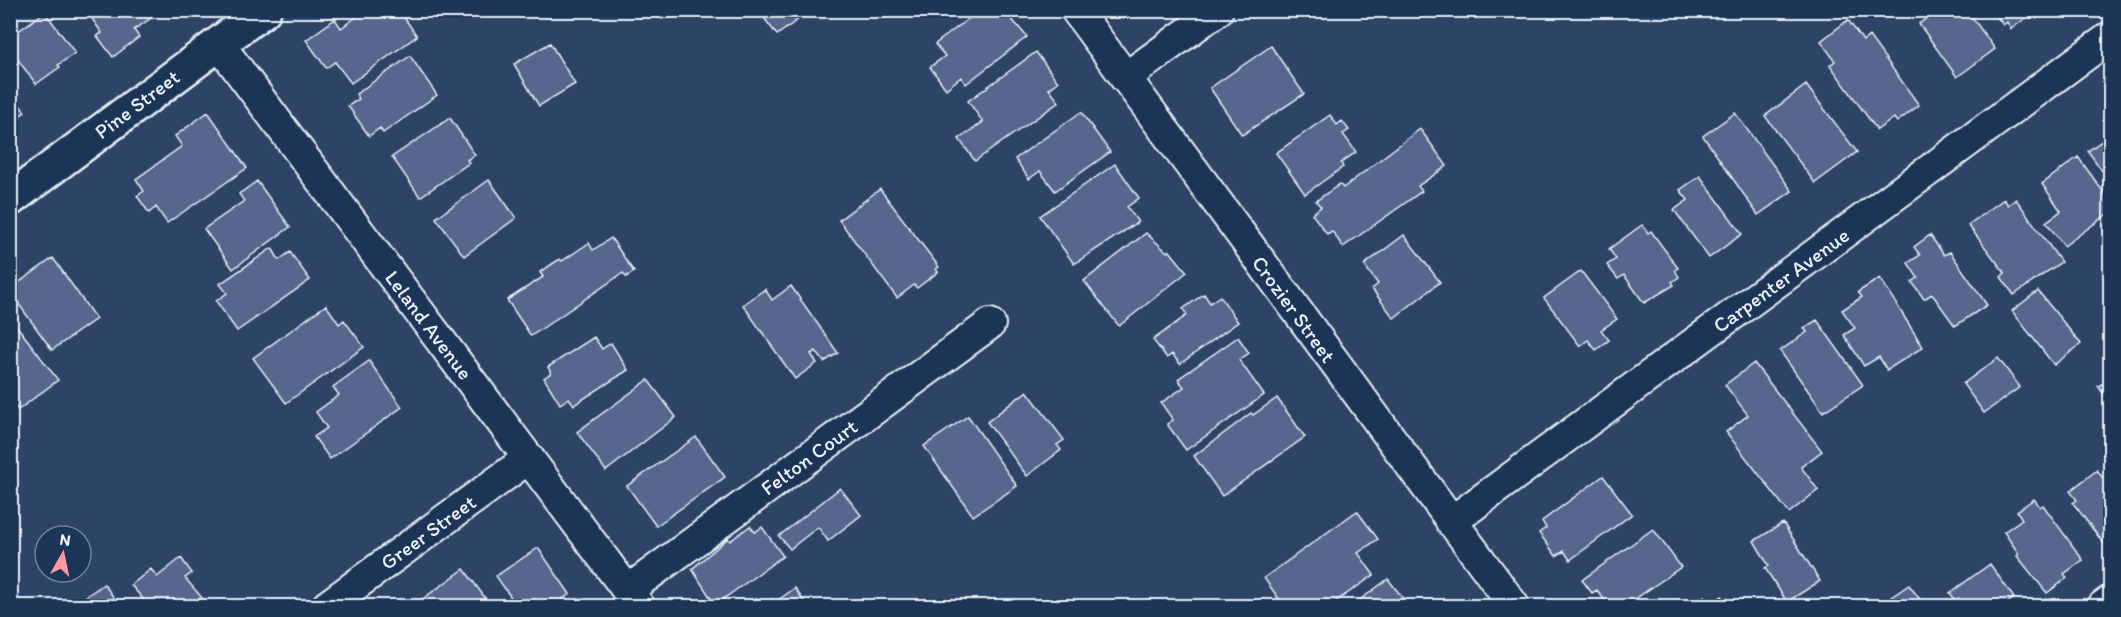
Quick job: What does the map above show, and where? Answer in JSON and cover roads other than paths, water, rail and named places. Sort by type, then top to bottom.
[{"type":"street","name":"Pine Street","points":[[10,199],[264,10]]},
{"type":"street","name":"Crozier Street","points":[[1076,10],[1514,606]]},
{"type":"street","points":[[1125,78],[1218,10]]},
{"type":"street","name":"Carpenter Avenue","points":[[1451,522],[2110,37]]},
{"type":"street","name":"Leland Avenue","points":[[219,44],[633,599]]},
{"type":"street","name":"Felton Court","points":[[633,599],[990,324]]},
{"type":"street","name":"Greer Street","points":[[327,606],[529,458]]},
{"type":"street","points":[[2103,606],[2110,601]]}]
